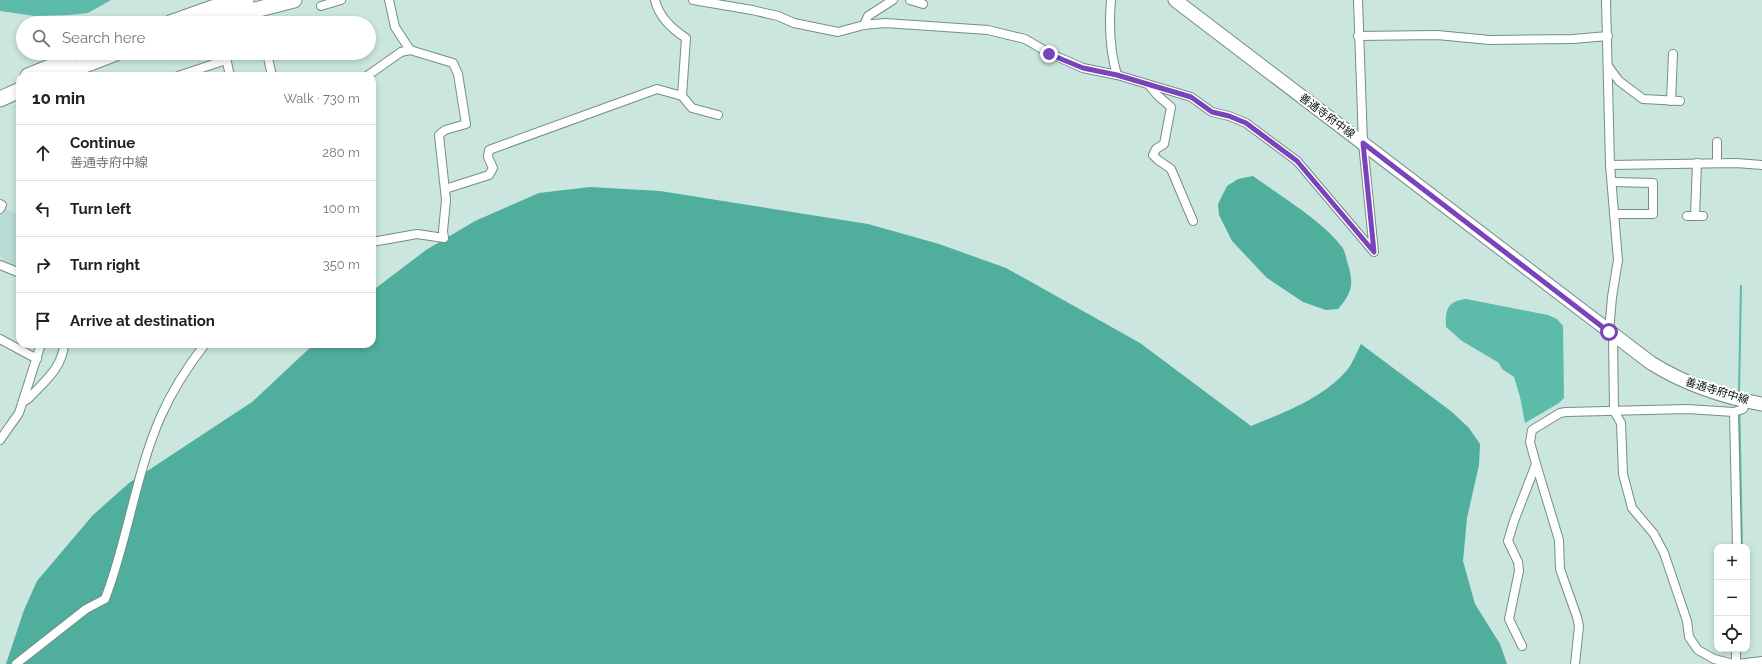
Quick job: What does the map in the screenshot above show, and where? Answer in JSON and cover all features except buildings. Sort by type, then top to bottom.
[{"type":"highway","points":[[212,15],[246,0]]},
{"type":"highway","points":[[212,15],[294,0]]},
{"type":"highway","points":[[38,72],[69,60]]},
{"type":"highway","points":[[66,72],[98,60]]},
{"type":"highway","points":[[0,87],[16,81]]},
{"type":"highway","points":[[0,99],[16,92]]},
{"type":"main road","name":"善通寺府中線","points":[[1175,0],[1651,363],[1680,380],[1695,386],[1746,401],[1762,404]]},
{"type":"street","points":[[321,6],[341,0]]},
{"type":"street","points":[[390,0],[395,27],[410,50]]},
{"type":"street","points":[[655,0],[665,20],[672,29],[686,38],[682,96]]},
{"type":"street","points":[[693,0],[752,10],[778,16],[794,23],[838,32],[864,25],[885,23],[988,30],[1025,39],[1049,54],[1083,68],[1117,75],[1191,97],[1212,112],[1229,116],[1246,123],[1284,149],[1302,167],[1374,252],[1363,143],[1358,36],[1358,0]]},
{"type":"street","points":[[864,25],[868,16],[893,0]]},
{"type":"street","points":[[910,0],[923,4]]},
{"type":"street","points":[[1111,0],[1110,14],[1113,64],[1117,75]]},
{"type":"street","points":[[1606,0],[1610,165],[1618,260],[1612,297],[1611,334],[1614,411],[1621,423],[1623,474],[1632,508],[1654,534],[1664,552],[1687,621],[1689,637],[1698,650],[1714,659],[1736,664],[1762,661]]},
{"type":"street","points":[[1358,36],[1437,35],[1498,40],[1573,39],[1608,36]]},
{"type":"street","points":[[373,72],[401,52],[410,50],[453,64],[458,74],[466,124],[445,130],[439,135],[446,200],[442,231],[444,238],[417,234],[376,241]]},
{"type":"street","points":[[1671,101],[1673,54]]},
{"type":"street","points":[[188,72],[218,60]]},
{"type":"street","points":[[227,60],[229,72]]},
{"type":"street","points":[[269,60],[271,72]]},
{"type":"street","points":[[1608,66],[1619,81],[1643,99],[1680,101]]},
{"type":"street","points":[[1149,85],[1157,95],[1171,107],[1164,144],[1156,149],[1153,155],[1171,169],[1193,221]]},
{"type":"street","points":[[445,189],[488,175],[493,168],[488,157],[489,150],[657,89],[682,96],[692,108],[718,115]]},
{"type":"street","points":[[1717,142],[1717,163]]},
{"type":"street","points":[[1610,165],[1697,163],[1762,165]]},
{"type":"street","points":[[1695,216],[1697,163]]},
{"type":"street","points":[[1612,182],[1653,183],[1653,214],[1614,214]]},
{"type":"street","points":[[0,204],[2,205],[0,209]]},
{"type":"street","points":[[0,264],[16,271]]},
{"type":"street","points":[[0,339],[16,348]]},
{"type":"street","points":[[17,348],[37,359]]},
{"type":"street","points":[[0,440],[11,425],[23,402],[40,348]]},
{"type":"street","points":[[23,402],[29,398],[60,363],[64,348]]},
{"type":"street","points":[[16,664],[86,609],[106,599],[117,570],[139,480],[155,430],[161,415],[188,367],[202,348]]},
{"type":"street","points":[[1575,664],[1579,626],[1560,569],[1559,540],[1530,442],[1532,430],[1560,413],[1566,412],[1694,409],[1734,412],[1743,409],[1746,401]]},
{"type":"street","points":[[1734,412],[1737,544]]},
{"type":"street","points":[[1522,646],[1509,619],[1519,571],[1518,562],[1508,541],[1536,464]]},
{"type":"street","points":[[1736,652],[1736,664]]},
{"type":"shaded area","points":[[0,0],[111,0],[88,13],[35,16],[0,11]]},
{"type":"shaded area","points":[[1253,176],[1313,219],[1334,238],[1343,249],[1351,275],[1351,287],[1347,297],[1338,309],[1326,310],[1303,302],[1267,278],[1232,241],[1219,215],[1218,204],[1227,186],[1238,179]]},
{"type":"shaded area","points":[[590,187],[660,191],[868,224],[939,244],[1006,268],[1140,343],[1251,426],[1303,403],[1328,388],[1348,369],[1361,344],[1452,412],[1469,428],[1480,444],[1479,465],[1467,518],[1463,561],[1475,604],[1500,644],[1507,664],[6,664],[24,610],[37,581],[93,515],[129,483],[252,402],[310,348],[376,348],[376,288],[426,250],[475,221],[539,193]]},
{"type":"shaded area","points":[[4,208],[16,213],[16,267],[7,263],[0,256],[0,214]]},
{"type":"shaded area","points":[[1740,285],[1742,285],[1740,392],[1743,544],[1741,544],[1738,392]]},
{"type":"shaded area","points":[[1466,299],[1548,315],[1557,319],[1563,326],[1564,398],[1559,403],[1525,423],[1514,377],[1502,369],[1499,363],[1462,341],[1446,327],[1446,315],[1451,304]]},
{"type":"route","points":[[1049,54],[1083,68],[1117,75],[1191,97],[1212,112],[1229,116],[1246,123],[1284,149],[1297,161],[1333,202],[1362,240],[1374,252],[1363,143],[1609,332]]}]
